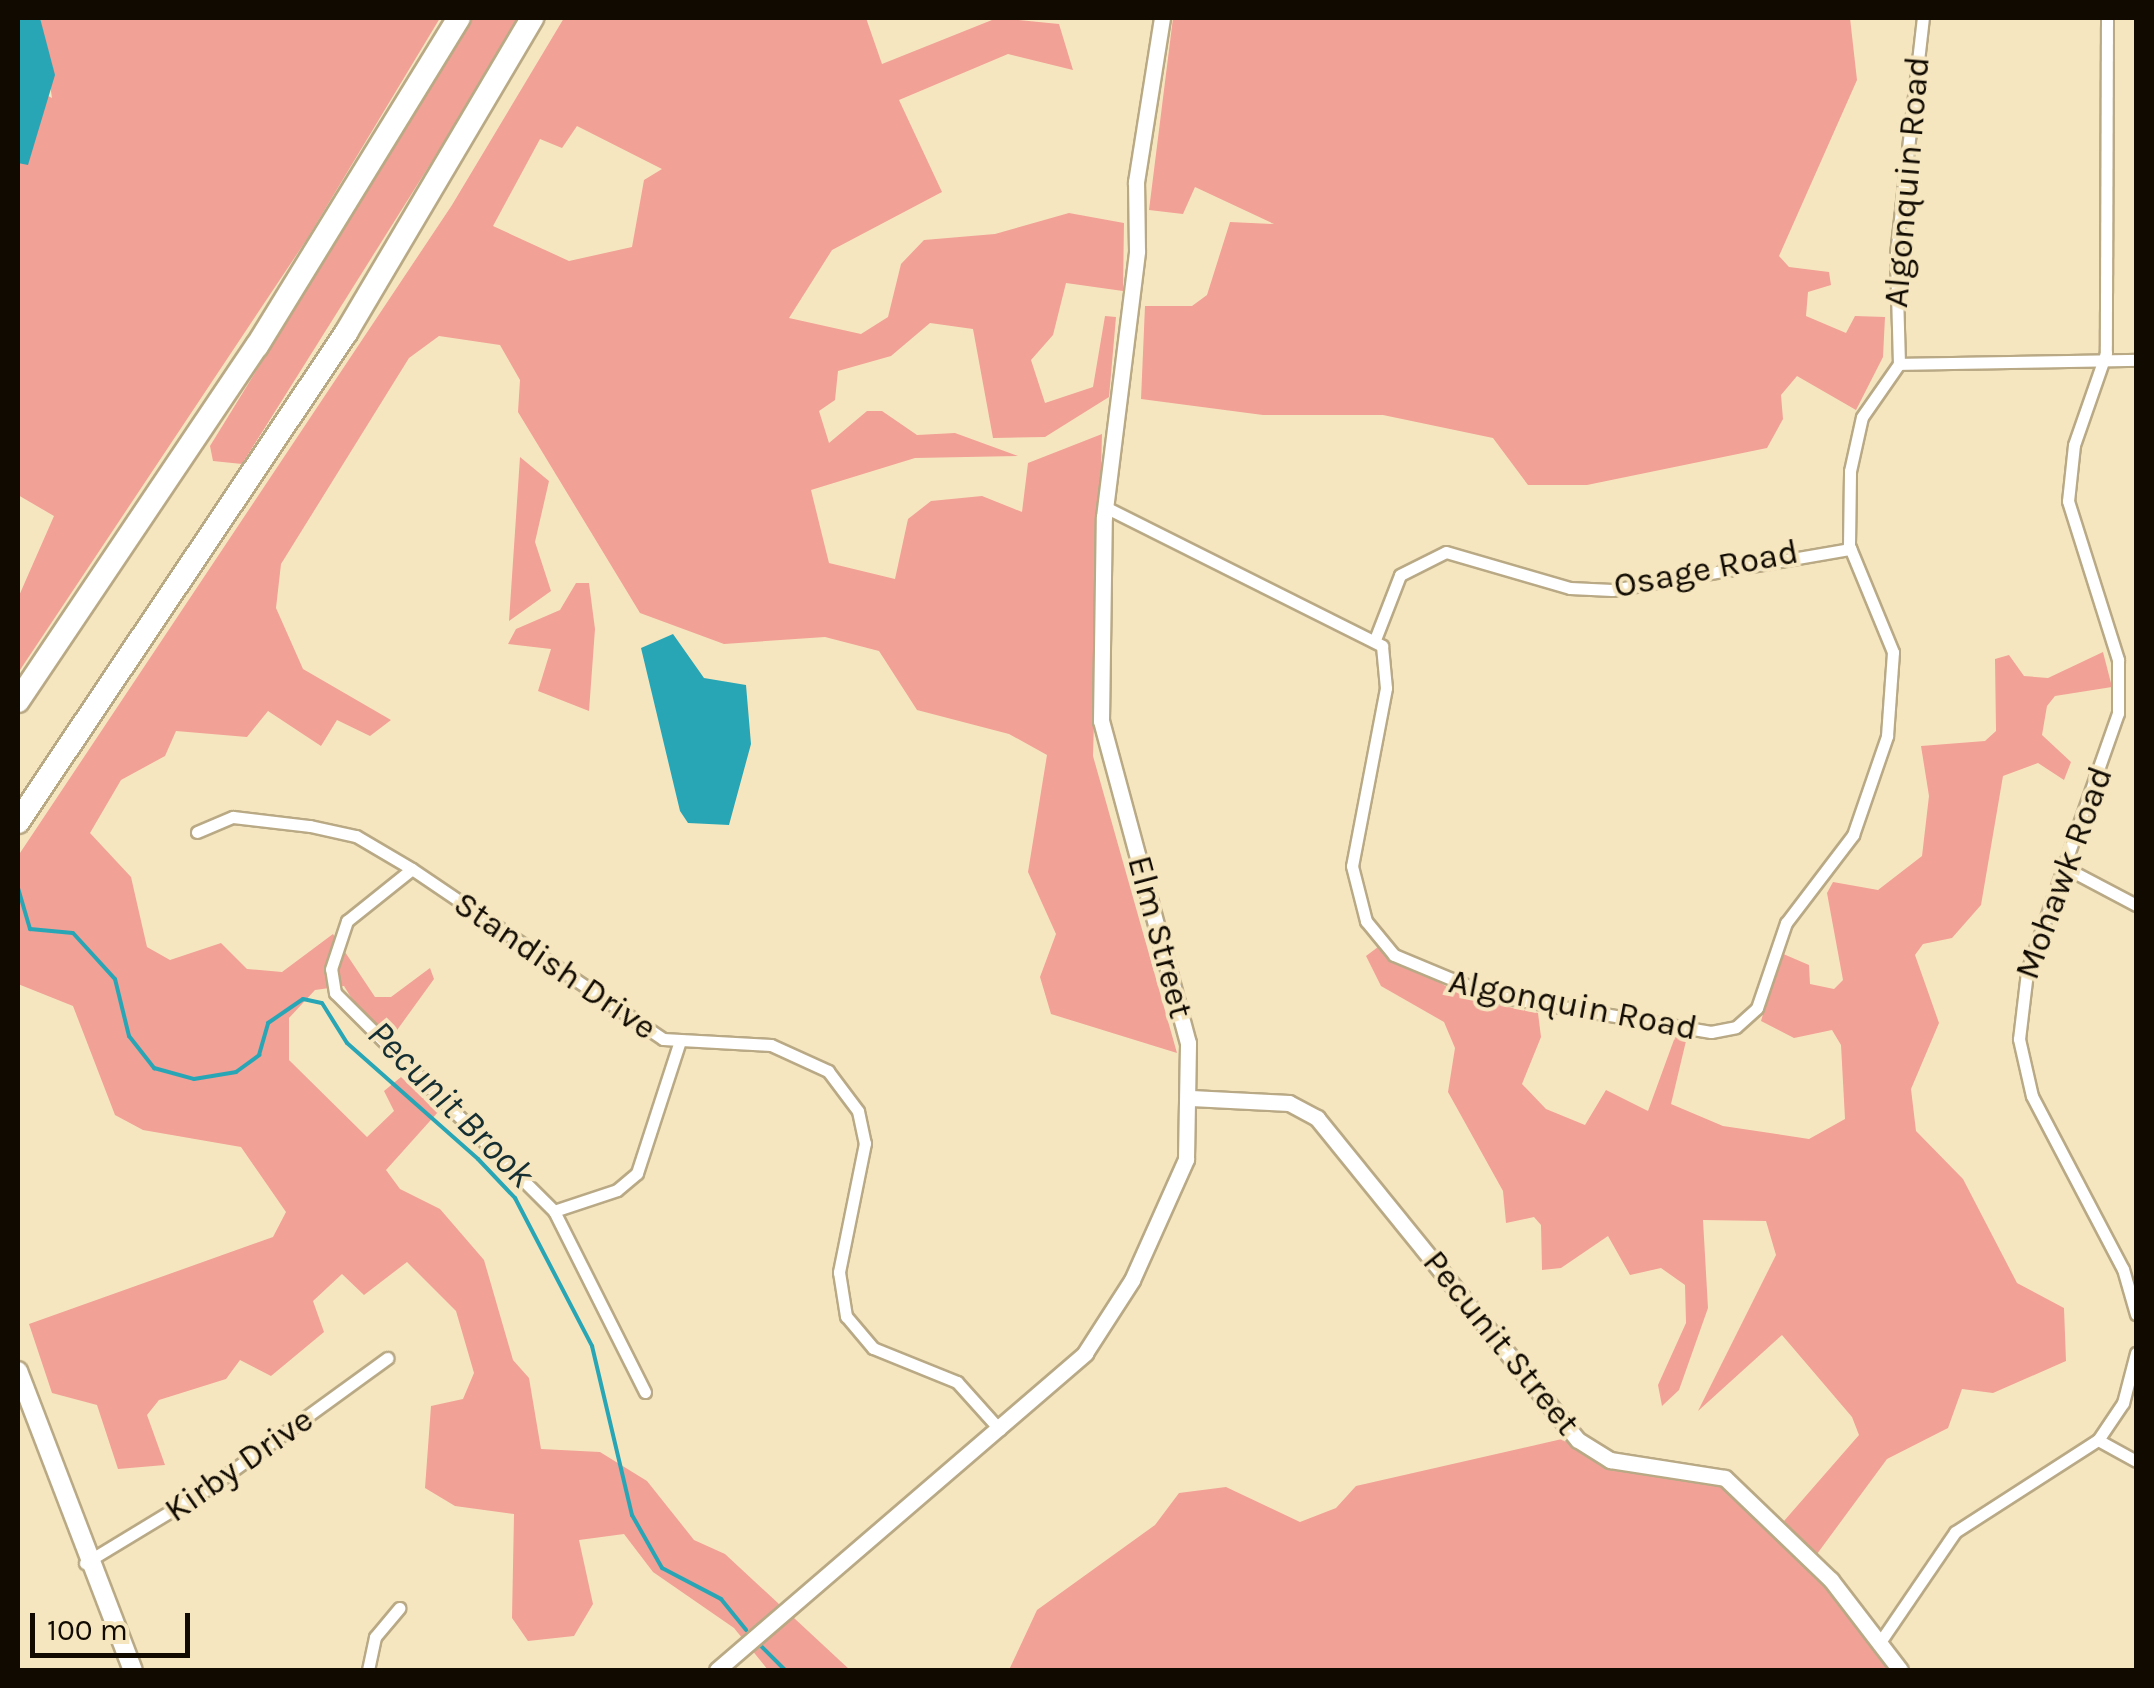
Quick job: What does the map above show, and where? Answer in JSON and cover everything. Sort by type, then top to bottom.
[{"type":"highway","points":[[18,701],[250,358],[459,18]]},
{"type":"highway","points":[[18,822],[346,333],[532,18]]},
{"type":"main road","points":[[18,1371],[85,1562],[133,1670]]},
{"type":"street","name":"Elm Street","points":[[718,1670],[1077,1362],[1117,1310],[1182,1171],[1191,1098],[1174,981],[1103,734],[1105,506],[1137,251],[1136,182],[1162,18]]},
{"type":"street","name":"Algonquin Road","points":[[1376,636],[1386,688],[1352,866],[1382,944],[1452,986],[1727,1030],[1757,1008],[1786,923],[1853,835],[1887,736],[1893,652],[1850,549],[1856,436],[1899,364],[1896,254],[1923,18]]},
{"type":"street","name":"Mohawk Road","points":[[2107,18],[2104,362],[2074,445],[2068,501],[2118,660],[2118,713],[2020,998],[2020,1057],[2136,1314]]},
{"type":"street","points":[[1899,364],[2136,360]]},
{"type":"street","points":[[1105,506],[1376,636]]},
{"type":"street","name":"Osage Road","points":[[1376,636],[1400,576],[1446,552],[1570,588],[1612,590],[1850,549]]},
{"type":"street","name":"Standish Drive","points":[[197,832],[233,817],[356,836],[679,1044],[788,1048],[840,1083],[865,1144],[842,1249],[846,1316],[873,1348],[957,1382],[1000,1430]]},
{"type":"street","points":[[2066,868],[2136,905]]},
{"type":"street","points":[[412,870],[347,921],[331,969],[335,994],[554,1211],[645,1392]]},
{"type":"street","points":[[554,1211],[618,1190],[637,1173],[679,1044]]},
{"type":"street","name":"Pecunit Street","points":[[1191,1098],[1289,1103],[1317,1118],[1578,1440],[1610,1460],[1726,1478],[1880,1642],[1900,1670]]},
{"type":"street","points":[[1880,1642],[1955,1532],[2098,1440],[2123,1402],[2136,1354]]},
{"type":"street","name":"Kirby Drive","points":[[85,1562],[207,1489],[387,1358]]},
{"type":"street","points":[[2098,1440],[2136,1461]]},
{"type":"street","points":[[368,1670],[374,1638],[399,1608]]},
{"type":"shaded area","points":[[40,18],[440,18],[307,239],[18,673],[18,598],[54,516],[18,495],[18,81],[52,98]]},
{"type":"shaded area","points":[[473,18],[522,18],[242,464],[213,461],[210,446]]},
{"type":"shaded area","points":[[564,18],[866,18],[882,64],[997,18],[1059,24],[1073,70],[1008,54],[899,100],[942,192],[832,250],[789,318],[861,334],[888,317],[901,264],[924,240],[995,234],[1069,213],[1124,223],[1123,291],[1066,283],[1053,335],[1031,360],[1045,403],[1093,387],[1105,316],[1116,317],[1109,397],[1045,437],[993,438],[973,329],[930,323],[891,356],[838,371],[835,400],[819,411],[829,443],[867,411],[882,411],[917,435],[955,433],[1018,456],[915,458],[811,490],[829,563],[895,579],[908,519],[931,501],[982,496],[1022,512],[1028,463],[1102,434],[1093,756],[1177,1053],[1051,1014],[1040,977],[1056,934],[1028,872],[1047,755],[1009,734],[917,710],[879,651],[825,637],[724,644],[640,613],[518,412],[520,380],[500,345],[439,336],[409,358],[281,564],[276,608],[303,669],[391,720],[370,736],[337,720],[321,746],[268,711],[247,737],[176,731],[165,756],[121,780],[90,833],[131,877],[147,947],[170,960],[221,943],[247,969],[282,972],[333,934],[375,997],[391,997],[430,968],[434,979],[392,1037],[363,1017],[344,986],[315,990],[289,1018],[289,1060],[367,1137],[394,1111],[384,1091],[401,1077],[438,1112],[386,1170],[400,1189],[440,1209],[484,1260],[513,1360],[529,1378],[541,1449],[600,1452],[647,1481],[694,1540],[725,1554],[850,1670],[768,1670],[734,1628],[653,1572],[624,1534],[579,1540],[593,1604],[574,1636],[528,1641],[512,1618],[514,1514],[455,1506],[425,1488],[431,1406],[463,1399],[474,1373],[456,1311],[407,1262],[364,1295],[342,1274],[313,1301],[324,1332],[271,1376],[240,1360],[226,1379],[159,1400],[147,1415],[165,1465],[118,1469],[97,1405],[52,1393],[29,1324],[273,1237],[286,1212],[241,1147],[143,1130],[115,1115],[73,1006],[18,984],[18,856],[452,205]],"holes":[[[577,126],[662,169],[644,180],[632,247],[569,261],[493,226],[540,139],[562,148]]]},
{"type":"shaded area","points":[[1173,18],[1850,18],[1857,80],[1779,256],[1789,267],[1829,272],[1831,285],[1808,292],[1806,316],[1846,333],[1855,316],[1885,317],[1883,357],[1856,410],[1797,376],[1781,395],[1783,419],[1767,448],[1587,485],[1528,485],[1493,438],[1383,415],[1263,415],[1141,399],[1145,306],[1192,306],[1207,295],[1230,222],[1274,224],[1195,187],[1183,214],[1149,210]]},
{"type":"shaded area","points":[[520,457],[549,481],[535,542],[551,591],[509,621]]},
{"type":"shaded area","points":[[576,583],[589,583],[595,629],[589,711],[538,691],[551,649],[508,644],[516,629],[560,610]]},
{"type":"shaded area","points":[[2103,652],[2112,687],[2055,696],[2047,706],[2042,735],[2071,762],[2064,780],[2038,763],[2003,776],[1981,905],[1952,938],[1923,944],[1915,955],[1939,1023],[1911,1089],[1916,1131],[1963,1179],[2017,1283],[2064,1308],[2066,1361],[1993,1393],[1962,1389],[1948,1428],[1887,1459],[1817,1554],[1784,1521],[1859,1435],[1852,1417],[1782,1335],[1698,1411],[1776,1255],[1766,1221],[1703,1220],[1708,1308],[1679,1390],[1662,1406],[1658,1385],[1686,1323],[1685,1285],[1661,1268],[1630,1275],[1608,1236],[1561,1268],[1542,1270],[1541,1225],[1534,1217],[1506,1223],[1503,1191],[1448,1092],[1455,1048],[1444,1022],[1381,986],[1366,956],[1378,947],[1468,999],[1538,1013],[1541,1037],[1522,1084],[1546,1109],[1585,1125],[1606,1090],[1648,1111],[1675,1037],[1686,1041],[1671,1104],[1723,1126],[1809,1139],[1845,1119],[1841,1045],[1832,1030],[1794,1038],[1761,1021],[1781,953],[1809,965],[1810,984],[1834,989],[1843,980],[1827,893],[1833,882],[1878,890],[1922,856],[1929,796],[1921,746],[1985,741],[1996,731],[1995,659],[2009,655],[2024,676],[2048,678]]},
{"type":"shaded area","points":[[1562,1439],[1610,1467],[1724,1486],[1834,1594],[1891,1670],[1009,1670],[1037,1610],[1155,1525],[1179,1493],[1226,1487],[1300,1522],[1336,1508],[1356,1486]]},
{"type":"water","points":[[18,18],[40,18],[55,75],[28,165],[18,163]]},
{"type":"water","points":[[673,634],[704,678],[746,685],[751,744],[729,825],[688,823],[680,811],[641,648]]},
{"type":"waterway","name":"Pecunit Brook","points":[[18,888],[30,929],[73,933],[115,979],[129,1036],[154,1068],[194,1079],[236,1072],[259,1055],[268,1023],[303,999],[322,1003],[347,1043],[478,1159],[515,1198],[592,1346],[632,1515],[662,1568],[721,1599],[746,1630]]},
{"type":"waterway","name":"Pecunit Brook","points":[[757,1642],[785,1670]]}]
